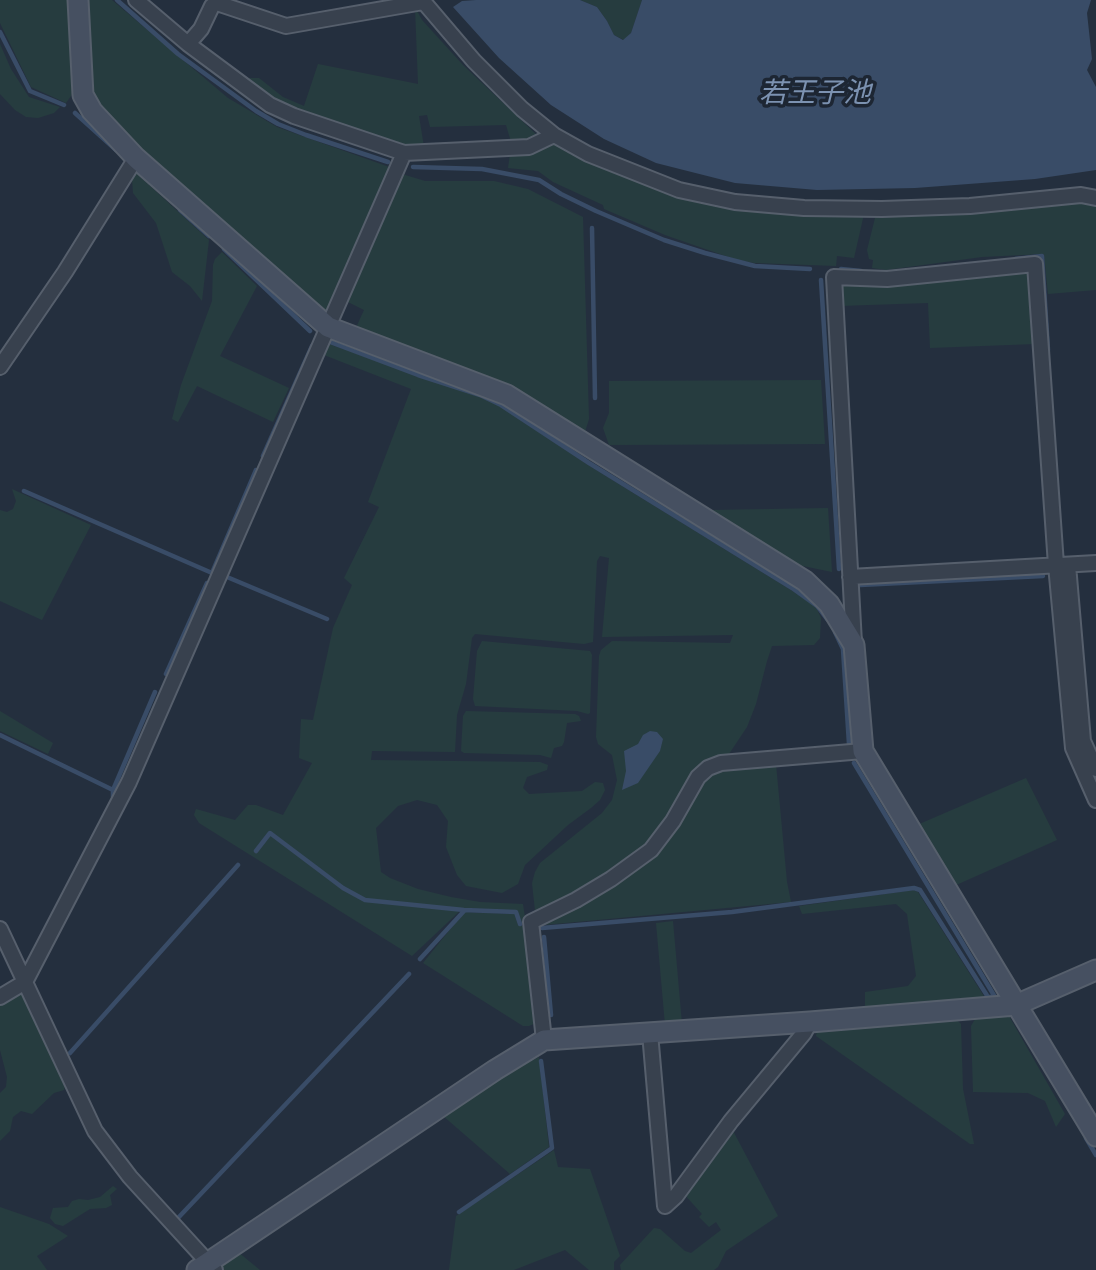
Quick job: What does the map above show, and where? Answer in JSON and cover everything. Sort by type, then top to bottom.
[{"type":"street","points":[[79,0],[83,95],[92,111],[136,158],[328,327],[507,395],[805,581],[829,604],[854,645]]},
{"type":"street","points":[[136,0],[188,44],[270,105],[294,116],[404,153],[529,147],[554,135]]},
{"type":"street","points":[[188,44],[201,29],[212,6],[217,3],[286,26],[423,1],[474,61],[522,109],[554,135],[588,154],[680,190],[735,202],[804,208],[882,209],[981,205],[1081,195],[1096,198]]},
{"type":"street","points":[[0,997],[25,982],[129,782],[404,153]]},
{"type":"street","points":[[0,367],[65,272],[136,158]]},
{"type":"street","points":[[1096,769],[1083,741],[1062,565],[1035,264],[887,279],[834,277],[854,645],[863,751],[1096,1136]]},
{"type":"street","points":[[850,577],[1096,563]]},
{"type":"street","points":[[1062,565],[1073,748],[1096,800]]},
{"type":"street","points":[[544,1040],[531,922],[611,879],[651,850],[673,821],[698,777],[708,768],[721,762],[863,751]]},
{"type":"street","points":[[0,929],[95,1130],[130,1177],[207,1268],[495,1070],[544,1040],[810,1023],[1016,1005],[1096,970]]},
{"type":"street","points":[[650,1033],[665,1206],[676,1196],[731,1121],[810,1023]]},
{"type":"green space","points":[[0,0],[72,0],[75,85],[66,103],[31,87],[0,23]]},
{"type":"green space","points":[[86,0],[112,0],[228,98],[277,127],[392,168],[329,314],[325,314],[131,140],[99,107],[92,93]]},
{"type":"green space","points":[[580,0],[642,0],[631,33],[624,40],[614,35],[597,7]]},
{"type":"green space","points":[[415,7],[422,20],[463,65],[540,138],[512,145],[506,125],[430,127],[427,115],[419,116],[424,147],[413,147],[315,118],[269,98],[241,78],[259,78],[283,97],[304,106],[318,64],[418,84]]},
{"type":"green space","points":[[0,44],[11,69],[29,97],[60,107],[54,113],[38,118],[26,117],[0,94]]},
{"type":"green space","points":[[555,142],[680,196],[864,214],[854,258],[837,256],[836,266],[737,260],[665,235],[604,209],[603,205],[553,182],[538,171],[508,168],[510,154]]},
{"type":"green space","points":[[136,173],[209,240],[202,301],[190,286],[172,272],[156,223],[133,193],[132,179]]},
{"type":"green space","points":[[402,174],[425,181],[494,181],[528,189],[583,217],[589,419],[585,432],[354,332],[364,310],[346,301]]},
{"type":"green space","points":[[1081,200],[1096,202],[1096,290],[1048,294],[1044,254],[982,257],[886,270],[872,268],[873,260],[869,259],[867,250],[876,214]]},
{"type":"green space","points":[[222,252],[257,286],[220,356],[289,388],[273,422],[197,386],[178,422],[172,419],[181,385],[212,301],[213,265]]},
{"type":"green space","points":[[1030,272],[1035,344],[930,348],[928,303],[839,306],[842,281],[888,285]]},
{"type":"green space","points":[[329,344],[479,396],[500,406],[588,465],[791,590],[816,607],[821,618],[820,638],[814,645],[772,646],[747,727],[729,754],[712,758],[701,766],[648,846],[597,883],[537,913],[532,883],[540,863],[602,813],[612,800],[617,780],[612,755],[598,744],[596,737],[601,650],[612,641],[730,643],[733,635],[602,637],[609,558],[600,556],[597,561],[593,642],[584,644],[475,634],[457,715],[455,752],[372,751],[371,760],[540,762],[548,765],[547,770],[527,777],[523,788],[529,794],[582,791],[595,782],[603,783],[605,790],[600,800],[525,865],[518,884],[502,893],[466,886],[457,875],[446,847],[448,821],[437,805],[417,800],[398,806],[376,828],[381,872],[418,889],[451,897],[480,902],[523,904],[526,924],[520,923],[518,911],[463,908],[412,956],[199,823],[194,815],[196,809],[235,820],[248,805],[256,805],[283,815],[312,763],[299,758],[301,719],[313,720],[333,628],[352,585],[344,578],[379,507],[368,502],[411,389],[324,355]]},
{"type":"green space","points":[[821,380],[825,444],[609,445],[603,428],[609,413],[609,381]]},
{"type":"green space","points":[[12,489],[91,525],[42,620],[0,601],[0,510],[7,512],[13,509],[16,501]]},
{"type":"green space","points":[[828,508],[832,572],[798,565],[710,510]]},
{"type":"green space","points":[[482,641],[590,651],[590,713],[475,706],[473,699],[477,651]]},
{"type":"green space","points":[[0,711],[53,743],[48,754],[0,731]]},
{"type":"green space","points":[[466,711],[575,714],[581,721],[567,723],[564,742],[562,746],[554,748],[551,758],[540,755],[464,753],[461,751],[463,716]]},
{"type":"green space","points":[[776,764],[791,902],[544,925],[543,921],[624,876],[702,781],[720,768]]},
{"type":"green space","points":[[1026,778],[1057,840],[954,886],[917,825]]},
{"type":"green space","points":[[913,890],[918,892],[987,1001],[865,1010],[865,992],[908,986],[916,976],[907,914],[896,904],[802,914],[799,906]]},
{"type":"green space","points":[[464,912],[515,914],[518,925],[526,927],[536,1023],[523,1026],[423,963]]},
{"type":"green space","points":[[673,921],[682,1024],[665,1025],[656,923]]},
{"type":"green space","points":[[19,992],[25,993],[66,1082],[64,1090],[54,1093],[32,1114],[21,1111],[13,1117],[10,1131],[0,1141],[0,1093],[6,1087],[7,1077],[0,1050],[0,1003]]},
{"type":"green space","points":[[1009,1016],[1065,1114],[1056,1127],[1045,1101],[1028,1093],[973,1092],[971,1026],[975,1019]]},
{"type":"green space","points":[[957,1020],[961,1024],[963,1089],[974,1144],[970,1144],[816,1036],[817,1031]]},
{"type":"green space","points":[[539,1057],[549,1147],[510,1174],[442,1115],[501,1076]]},
{"type":"green space","points":[[731,1127],[778,1216],[726,1251],[714,1270],[621,1270],[620,1265],[654,1228],[660,1229],[691,1253],[721,1230],[716,1222],[709,1227],[699,1217],[702,1214],[683,1193]]},
{"type":"green space","points":[[554,1150],[558,1167],[590,1169],[620,1256],[614,1262],[614,1270],[589,1270],[565,1250],[514,1270],[449,1270],[456,1216]]},
{"type":"green space","points":[[113,1186],[117,1189],[110,1195],[112,1205],[90,1209],[63,1226],[55,1224],[50,1218],[53,1208],[68,1207],[72,1201],[79,1199],[100,1197]]},
{"type":"green space","points":[[0,1207],[49,1224],[68,1236],[37,1256],[47,1270],[0,1270]]},
{"type":"green space","points":[[238,1252],[260,1270],[222,1270],[222,1262]]},
{"type":"water","name":"若王子池","points":[[580,0],[597,7],[614,35],[623,40],[631,33],[642,0],[1091,0],[1087,13],[1092,59],[1087,70],[1096,87],[1096,170],[1035,179],[915,188],[817,190],[735,183],[656,163],[604,139],[551,105],[499,58],[453,7],[462,1]]},
{"type":"water","points":[[650,731],[657,732],[663,739],[660,751],[638,783],[622,790],[626,771],[624,751],[638,744],[643,735]]},
{"type":"waterway","points":[[117,0],[178,54],[256,111],[278,124],[306,135],[388,162]]},
{"type":"waterway","points":[[0,32],[30,91],[64,105]]},
{"type":"waterway","points":[[75,113],[116,150]]},
{"type":"waterway","points":[[413,167],[482,169],[539,180],[596,211],[664,240],[755,266],[810,269]]},
{"type":"waterway","points":[[180,210],[209,236]]},
{"type":"waterway","points":[[592,228],[595,398]]},
{"type":"waterway","points":[[224,249],[310,331]]},
{"type":"waterway","points":[[1015,259],[1042,256],[1048,350]]},
{"type":"waterway","points":[[841,269],[861,271]]},
{"type":"waterway","points":[[821,280],[839,569]]},
{"type":"waterway","points":[[330,342],[480,395],[501,405],[589,463],[792,588],[817,606],[827,619]]},
{"type":"waterway","points":[[263,456],[312,346]]},
{"type":"waterway","points":[[24,491],[212,573],[256,470]]},
{"type":"waterway","points":[[860,585],[1043,576]]},
{"type":"waterway","points":[[227,577],[327,619]]},
{"type":"waterway","points":[[166,674],[207,583]]},
{"type":"waterway","points":[[835,632],[843,649],[849,744]]},
{"type":"waterway","points":[[113,797],[113,790],[155,692]]},
{"type":"waterway","points":[[0,735],[113,790]]},
{"type":"waterway","points":[[854,763],[995,997]]},
{"type":"waterway","points":[[256,851],[270,833],[343,888],[365,900],[464,910],[516,912],[520,924]]},
{"type":"waterway","points":[[70,1053],[238,865]]},
{"type":"waterway","points":[[542,928],[732,912],[914,888],[920,890],[988,997],[995,997]]},
{"type":"waterway","points":[[420,959],[464,911]]},
{"type":"waterway","points":[[544,937],[551,1015]]},
{"type":"waterway","points":[[178,1218],[409,974]]},
{"type":"waterway","points":[[459,1212],[552,1148],[541,1061]]},
{"type":"waterway","points":[[1086,1138],[1096,1155]]}]
